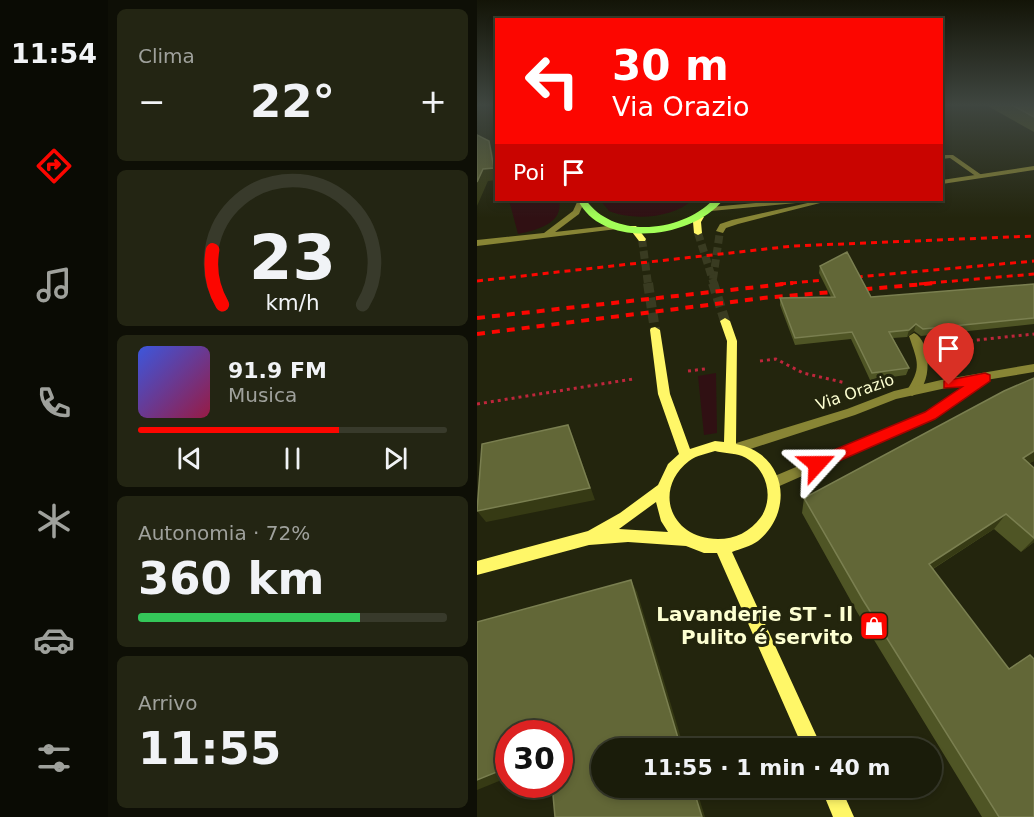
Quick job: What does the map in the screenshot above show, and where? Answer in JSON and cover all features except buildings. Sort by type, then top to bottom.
[{"type":"main road","points":[[583,201],[599,219],[617,226],[633,228],[671,225],[700,217],[717,201]]},
{"type":"main road","points":[[698,233],[697,222],[700,217]]},
{"type":"main road","points":[[633,228],[642,239]]},
{"type":"main road","points":[[725,321],[732,340],[734,447]]},
{"type":"main road","points":[[655,330],[664,394],[686,456]]},
{"type":"main road","points":[[477,568],[589,538],[628,535],[690,541],[705,546],[722,547],[742,542],[759,531],[771,516],[776,499],[775,482],[769,469],[759,458],[734,447],[700,450],[686,456],[667,476],[662,505],[667,522],[676,532],[690,541]]},
{"type":"main road","points":[[589,538],[625,518],[663,489]]},
{"type":"main road","points":[[722,547],[808,738]]},
{"type":"main road","points":[[835,798],[844,817]]},
{"type":"street","points":[[943,157],[951,156],[979,176]]},
{"type":"street","points":[[943,182],[1034,168]]},
{"type":"street","points":[[541,237],[576,212],[582,201]]},
{"type":"street","points":[[711,209],[800,201]]},
{"type":"street","points":[[720,231],[723,226],[735,222],[824,201]]},
{"type":"street","points":[[477,243],[617,226]]},
{"type":"street","points":[[912,392],[924,377],[914,336]]},
{"type":"street","name":"Via Orazio","points":[[734,447],[841,416],[868,403],[1034,368]]},
{"type":"street","name":"Via Orazio","points":[[775,482],[930,415],[985,378]]},
{"type":"path","points":[[938,345],[1034,334]]},
{"type":"path","points":[[776,359],[816,378],[852,384]]},
{"type":"path","points":[[477,404],[639,378]]},
{"type":"shaded area","points":[[509,201],[559,201],[557,215],[547,225],[518,234]]},
{"type":"shaded area","points":[[601,201],[691,201],[675,211],[653,216],[630,216],[609,211]]},
{"type":"shaded area","points":[[716,373],[717,433],[704,435],[698,376]]},
{"type":"tunnel","points":[[713,279],[720,231]]},
{"type":"tunnel","points":[[698,233],[714,284]]},
{"type":"tunnel","points":[[642,239],[648,284]]},
{"type":"tunnel","points":[[648,283],[655,330]]},
{"type":"tunnel","points":[[713,283],[725,321]]},
{"type":"railway","points":[[477,281],[793,246],[1034,236]]},
{"type":"railway","points":[[780,284],[1034,261]]},
{"type":"railway","points":[[919,284],[1034,274]]},
{"type":"railway","points":[[477,318],[793,283]]},
{"type":"railway","points":[[477,334],[763,298],[936,283]]},
{"type":"place","name":"Lavanderie ST - Il Pulito é servito","points":[[874,626]]},
{"type":"route","points":[[817,464],[930,415],[985,378],[949,385]]}]
